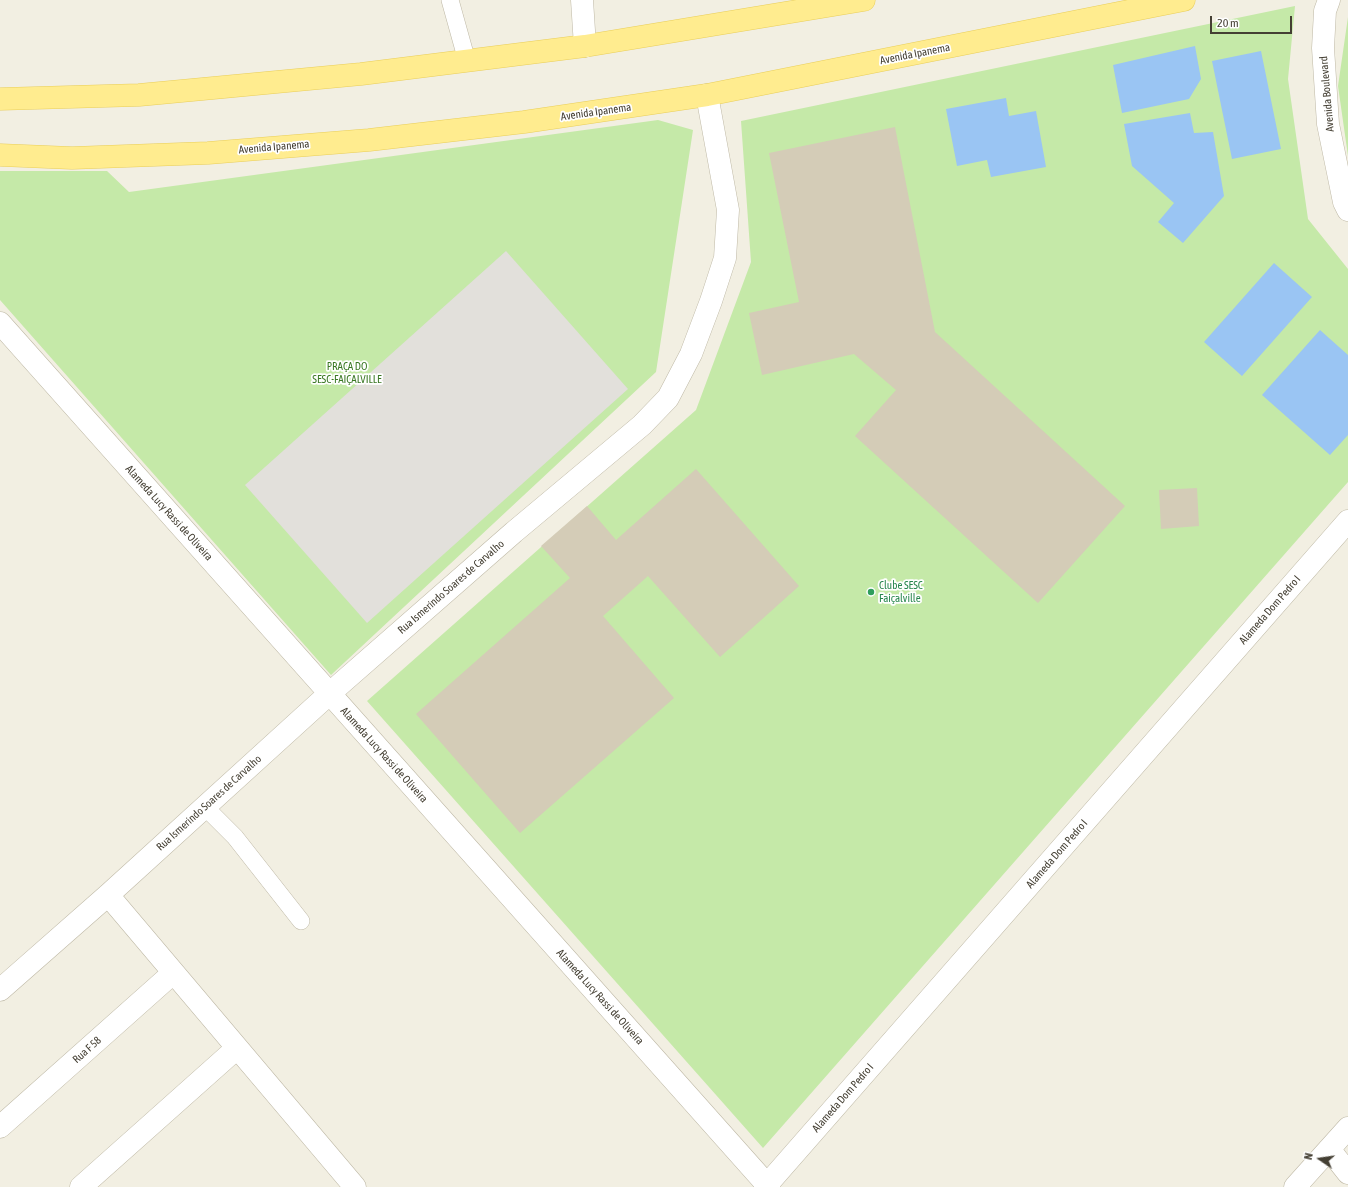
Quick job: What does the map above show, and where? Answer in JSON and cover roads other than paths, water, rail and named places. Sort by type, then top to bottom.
[{"type":"main road","points":[[0,99],[139,95],[361,74],[585,46],[864,0]]},
{"type":"main road","name":"Avenida Ipanema","points":[[0,155],[72,158],[208,153],[369,140],[524,122],[707,95],[1184,0]]},
{"type":"street","points":[[582,0],[585,46]]},
{"type":"street","name":"Avenida Boulevard","points":[[1329,0],[1326,11],[1323,48],[1328,124],[1344,202],[1348,210]]},
{"type":"street","name":"Rua Ismerindo Soares de Carvalho","points":[[0,990],[108,895],[330,694],[514,532],[642,425],[668,398],[692,354],[712,302],[725,258],[728,210],[707,95]]},
{"type":"street","name":"Alameda Lucy Rassi de Oliveira","points":[[0,323],[767,1186]]},
{"type":"street","name":"Alameda Dom Pedro I","points":[[767,1186],[1348,521]]},
{"type":"street","points":[[108,895],[355,1187]]},
{"type":"street","name":"Rua F 58","points":[[0,1127],[174,973]]},
{"type":"street","points":[[81,1187],[237,1048]]},
{"type":"street","points":[[1295,1187],[1348,1128]]},
{"type":"street","points":[[1329,1149],[1348,1173]]},
{"type":"lane","points":[[450,0],[467,61]]},
{"type":"lane","points":[[205,807],[235,837],[301,921]]},
{"type":"water","points":[[1195,46],[1201,79],[1189,99],[1122,113],[1113,65]]},
{"type":"water","points":[[1261,51],[1281,149],[1232,159],[1212,61]]},
{"type":"water","points":[[1006,98],[1009,116],[1036,111],[1046,167],[991,177],[987,160],[957,166],[946,109]]},
{"type":"water","points":[[1190,113],[1194,133],[1213,132],[1224,196],[1183,243],[1158,222],[1174,203],[1132,166],[1124,124]]},
{"type":"water","points":[[1274,263],[1312,297],[1242,376],[1204,342]]},
{"type":"water","points":[[1320,330],[1348,355],[1348,435],[1330,455],[1262,395]]},
{"type":"place","name":"Clube SESC Faiçalville","points":[[871,592]]},
{"type":"park label","name":"PRAÇA DO SESC-FAIÇALVILLE","points":[[347,373]]}]
